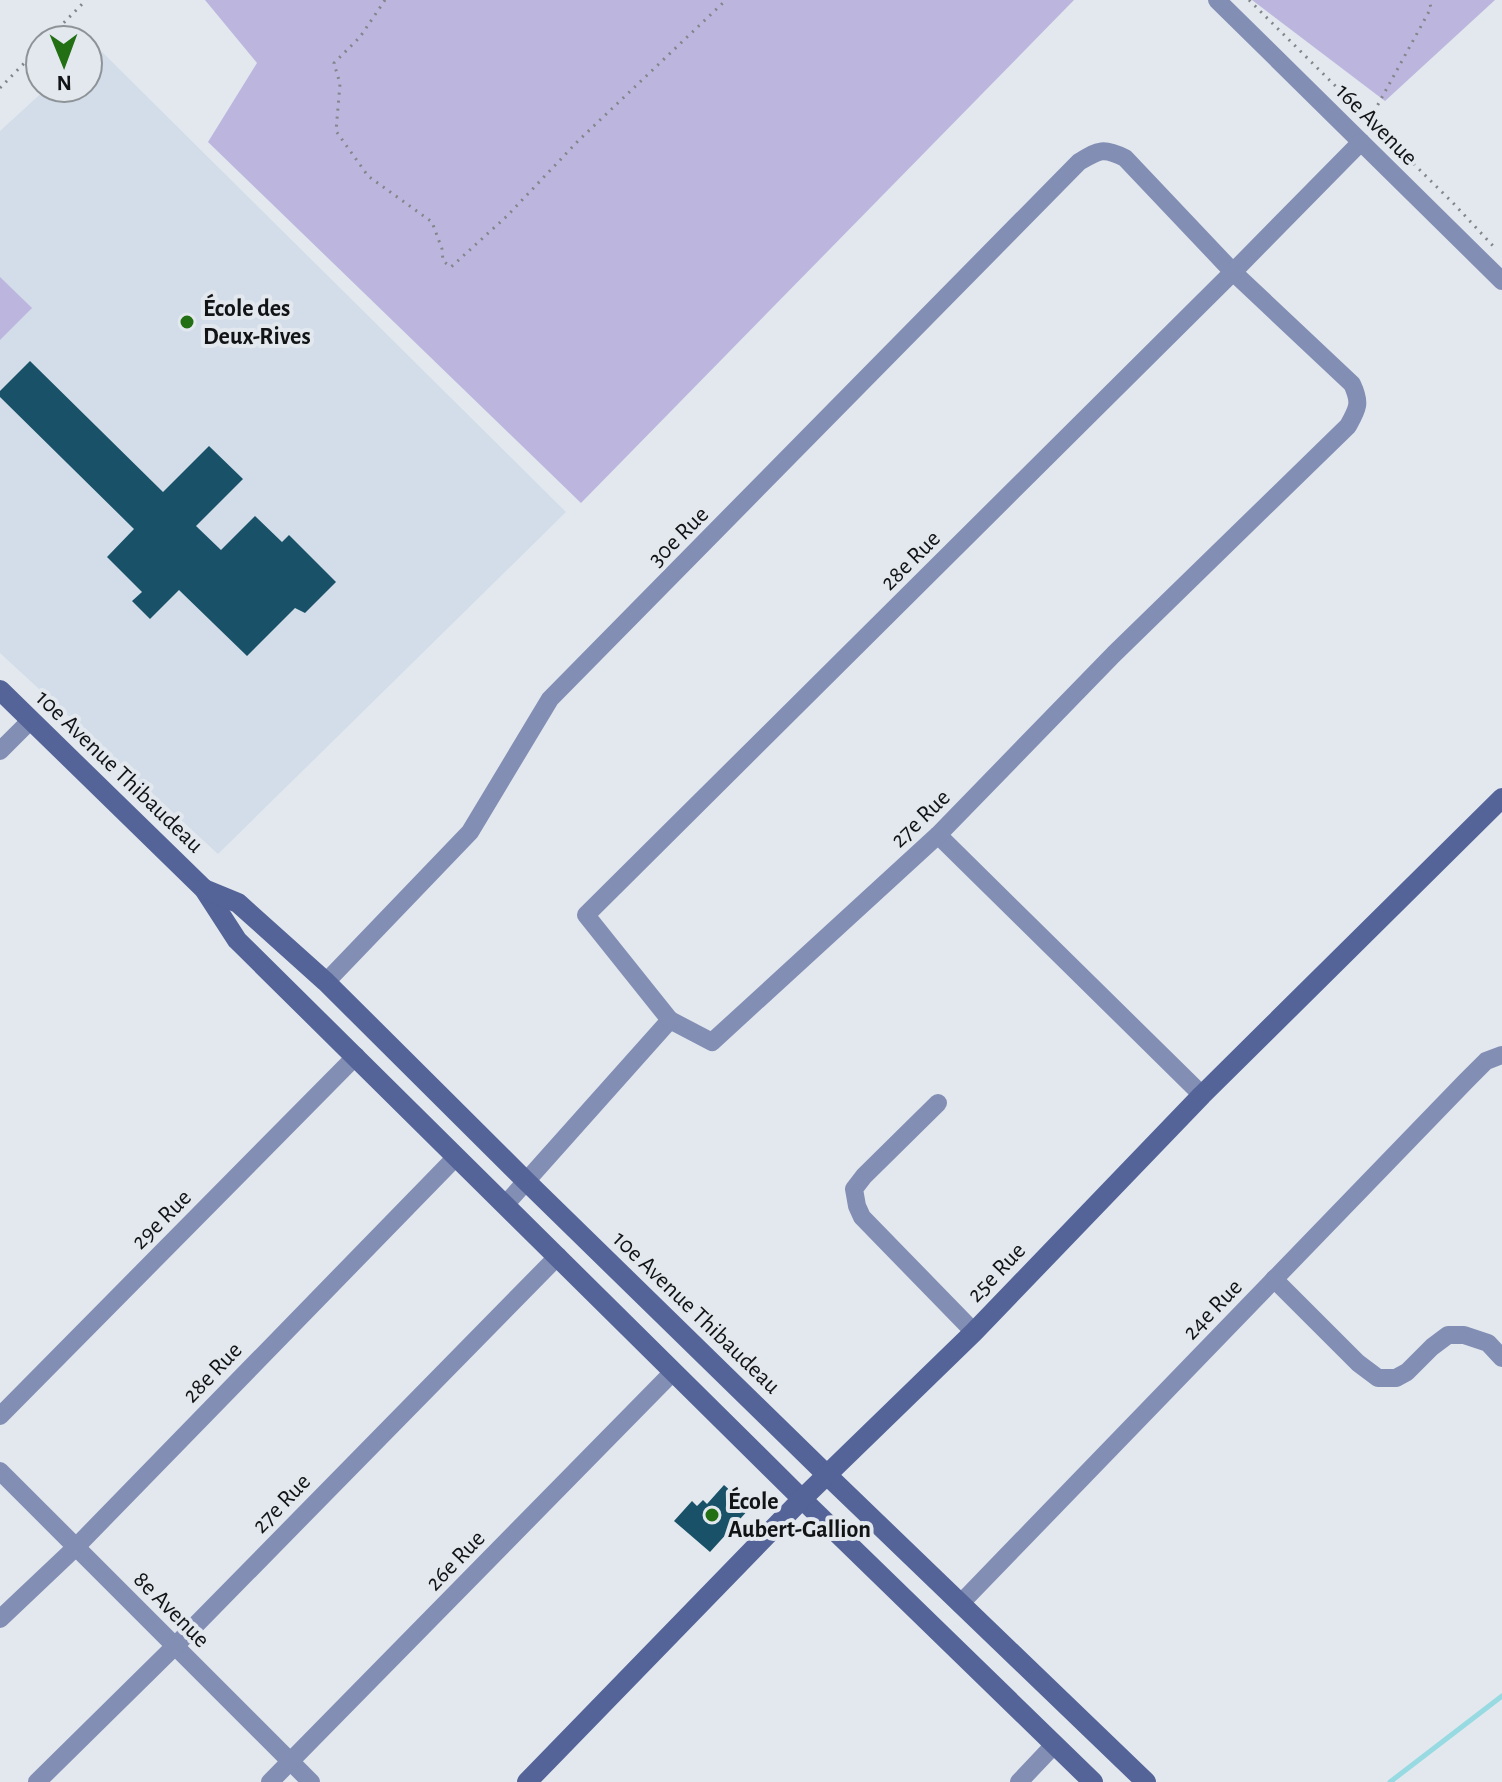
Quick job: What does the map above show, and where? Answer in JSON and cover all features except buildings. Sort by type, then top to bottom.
[{"type":"street","name":"16e Avenue","points":[[1217,0],[1502,281]]},
{"type":"street","name":"28e Rue","points":[[670,1020],[586,915],[1361,142]]},
{"type":"street","name":"30e Rue","points":[[326,982],[470,832],[550,699],[1079,162],[1098,151],[1109,151],[1125,158],[1233,272]]},
{"type":"street","name":"27e Rue","points":[[670,1020],[712,1042],[938,835],[1114,654],[1348,426],[1358,409],[1358,395],[1352,384],[1233,272]]},
{"type":"street","name":"10e Avenue Thibaudeau","points":[[0,690],[204,889],[237,940],[1093,1782]]},
{"type":"street","points":[[0,751],[31,720]]},
{"type":"street","name":"25e Rue","points":[[527,1782],[802,1499],[974,1332],[1202,1095],[1500,805]]},
{"type":"street","points":[[938,835],[1202,1095]]},
{"type":"street","name":"10e Avenue Thibaudeau","points":[[204,889],[238,903],[326,982],[827,1475],[1146,1782]]},
{"type":"street","points":[[505,1205],[670,1020]]},
{"type":"street","name":"24e Rue","points":[[960,1604],[1466,1081],[1486,1061],[1502,1055]]},
{"type":"street","name":"29e Rue","points":[[0,1416],[356,1056]]},
{"type":"street","points":[[938,1103],[854,1189],[862,1217],[974,1332]]},
{"type":"street","name":"28e Rue","points":[[0,1619],[76,1547],[456,1157]]},
{"type":"street","name":"27e Rue","points":[[37,1782],[558,1256]]},
{"type":"street","points":[[1274,1279],[1358,1363],[1378,1378],[1396,1378],[1407,1372],[1448,1335],[1464,1335],[1488,1343],[1502,1358]]},
{"type":"street","name":"26e Rue","points":[[270,1782],[673,1372]]},
{"type":"street","name":"8e Avenue","points":[[0,1471],[311,1782]]},
{"type":"street","points":[[1019,1782],[1054,1745]]},
{"type":"path","points":[[63,24],[86,0]]},
{"type":"path","points":[[385,0],[360,37],[334,63],[340,84],[336,131],[368,176],[432,222],[443,261],[451,267],[507,216],[578,141],[726,0]]},
{"type":"path","points":[[1249,0],[1455,205],[1502,256]]},
{"type":"path","points":[[1429,0],[1431,8]]},
{"type":"path","points":[[1370,119],[1437,0]]},
{"type":"path","points":[[0,88],[24,63]]},
{"type":"shaded area","points":[[205,0],[1074,0],[581,503],[208,142],[257,63]]},
{"type":"shaded area","points":[[1252,0],[1495,0],[1385,101]]},
{"type":"shaded area","name":"École des Deux-Rives","points":[[104,54],[566,512],[218,854],[0,653],[0,131],[30,104],[104,104]]},
{"type":"shaded area","points":[[0,277],[32,308],[0,340]]},
{"type":"waterway","points":[[1390,1782],[1502,1696]]},
{"type":"place","name":"École des Deux-Rives","points":[[187,322]]},
{"type":"place","name":"École Aubert-Gallion","points":[[712,1515]]}]
